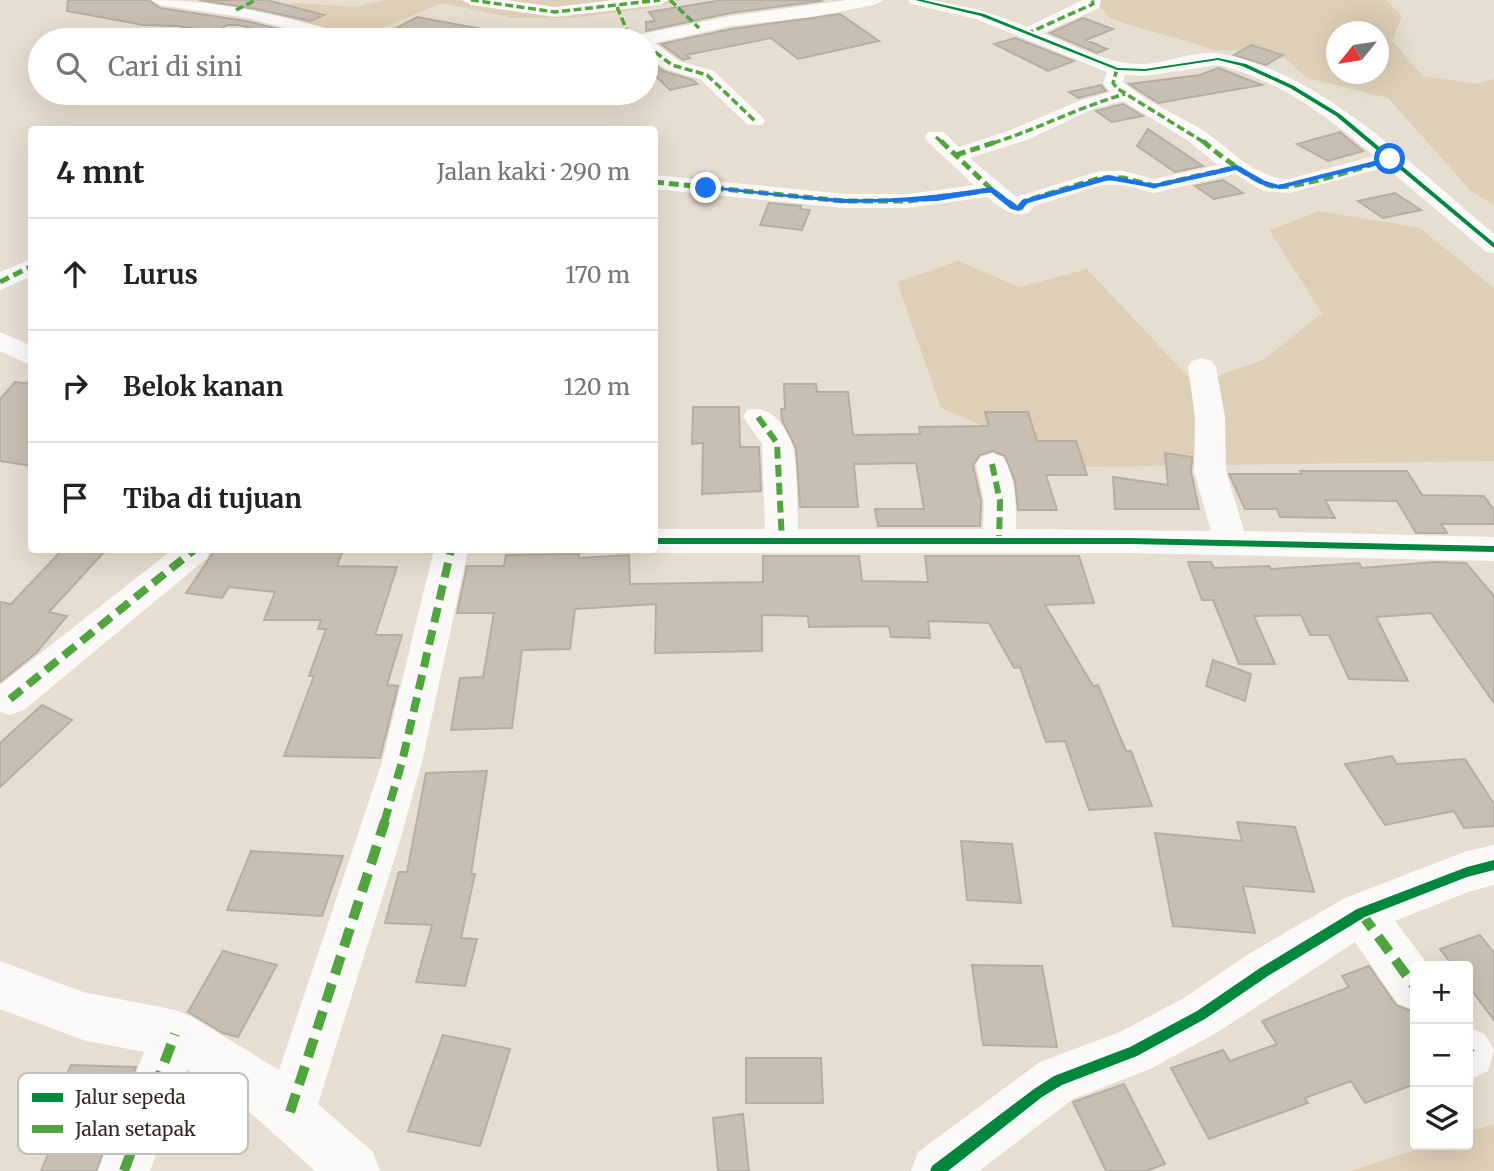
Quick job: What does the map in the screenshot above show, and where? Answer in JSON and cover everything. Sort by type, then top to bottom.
[{"type":"street","points":[[160,0],[236,10],[305,28]]},
{"type":"street","points":[[236,10],[256,0]]},
{"type":"street","points":[[471,0],[538,12],[617,7],[660,0]]},
{"type":"street","points":[[658,37],[730,21],[813,12],[874,0]]},
{"type":"street","points":[[917,0],[967,10],[1117,69],[1145,70],[1218,59],[1238,62],[1292,87],[1338,115],[1494,246]]},
{"type":"street","points":[[1026,34],[1093,4],[1091,0]]},
{"type":"street","points":[[617,7],[626,28]]},
{"type":"street","points":[[658,54],[672,65],[707,75],[755,121]]},
{"type":"street","points":[[1117,69],[1114,86],[1195,135],[1262,183],[1279,187],[1390,159]]},
{"type":"street","points":[[956,155],[1019,135],[1086,105],[1125,94]]},
{"type":"street","points":[[936,137],[992,190],[1013,207],[1019,208],[1025,201],[1100,178],[1123,178],[1154,186],[1237,167]]},
{"type":"street","points":[[658,182],[844,201],[908,201],[992,190]]},
{"type":"street","points":[[0,282],[28,268]]},
{"type":"street","points":[[0,340],[28,356]]},
{"type":"street","points":[[1202,367],[1210,417],[1210,471],[1231,543]]},
{"type":"street","points":[[758,417],[778,443],[782,541]]},
{"type":"street","points":[[992,464],[1000,501],[999,542]]},
{"type":"street","points":[[658,541],[1231,543],[1481,550],[1494,577]]},
{"type":"street","points":[[9,699],[190,553]]},
{"type":"street","points":[[290,1111],[378,844],[402,762],[451,553]]},
{"type":"street","points":[[937,1171],[1058,1080],[1133,1052],[1201,1015],[1264,972],[1361,914],[1467,872],[1494,865]]},
{"type":"street","points":[[1361,914],[1410,980]]},
{"type":"street","points":[[0,985],[83,1016],[175,1034],[238,1073]]},
{"type":"street","points":[[160,1073],[175,1034]]},
{"type":"street","points":[[248,1080],[290,1111],[354,1171]]},
{"type":"street","points":[[124,1171],[130,1154]]},
{"type":"shaded area","points":[[385,0],[682,0],[645,9],[572,18],[513,18],[442,3],[383,28],[323,28],[263,11],[295,3],[355,7]]},
{"type":"shaded area","points":[[1094,0],[1386,0],[1402,16],[1392,41],[1423,76],[1477,84],[1494,79],[1494,205],[1471,191],[1388,98],[1331,84],[1389,84],[1389,21],[1326,21],[1326,83],[1307,78],[1277,51],[1215,50],[1111,19]]},
{"type":"shaded area","points":[[1320,211],[1420,228],[1494,288],[1494,461],[1079,467],[941,408],[897,282],[958,261],[1020,287],[1087,269],[1195,384],[1263,360],[1322,313],[1269,230]]},
{"type":"shaded area","points":[[1494,1124],[1494,1171],[1351,1171],[1415,1150],[1473,1150],[1473,1130]]},
{"type":"building","points":[[68,0],[149,0],[160,8],[275,28],[250,28],[239,25],[190,28],[143,25],[67,11]]},
{"type":"building","points":[[199,0],[267,0],[324,15],[310,21]]},
{"type":"building","points":[[722,0],[821,1],[730,13],[658,28],[646,28],[646,22],[655,21],[649,12]]},
{"type":"building","points":[[840,14],[879,41],[798,59],[771,38],[686,55],[690,58],[683,60],[661,44],[731,29]]},
{"type":"building","points":[[417,17],[477,28],[396,28]]},
{"type":"building","points":[[1083,18],[1113,29],[1086,40],[1107,49],[1097,53],[1050,33]]},
{"type":"building","points":[[1015,38],[1074,61],[1048,71],[994,44]]},
{"type":"building","points":[[1251,45],[1283,55],[1266,65],[1234,55]]},
{"type":"building","points":[[658,67],[697,84],[670,90],[658,78]]},
{"type":"building","points":[[1218,68],[1262,85],[1158,103],[1129,84],[1200,75]]},
{"type":"building","points":[[1101,85],[1106,91],[1078,98],[1069,92]]},
{"type":"building","points":[[1123,104],[1143,116],[1112,122],[1096,111]]},
{"type":"building","points":[[1148,129],[1203,166],[1175,172],[1137,146]]},
{"type":"building","points":[[1340,132],[1363,151],[1328,161],[1297,144]]},
{"type":"building","points":[[1223,180],[1243,193],[1214,199],[1195,186]]},
{"type":"building","points":[[1395,193],[1421,210],[1383,218],[1358,201]]},
{"type":"building","points":[[769,203],[801,206],[800,209],[810,210],[802,230],[760,225]]},
{"type":"building","points":[[15,382],[28,384],[28,465],[0,461],[0,399]]},
{"type":"building","points":[[784,384],[816,384],[817,392],[848,392],[853,435],[920,434],[919,427],[989,426],[985,412],[1028,412],[1037,441],[1076,441],[1087,475],[1046,475],[1057,510],[1018,510],[1015,482],[1005,456],[993,451],[980,455],[973,465],[981,501],[980,526],[878,526],[875,509],[924,509],[916,463],[854,464],[858,507],[800,507],[796,448],[782,421],[781,409],[785,409]]},
{"type":"building","points":[[693,407],[739,407],[740,447],[759,447],[761,491],[702,494],[703,443],[692,444]]},
{"type":"building","points":[[1165,453],[1192,457],[1191,472],[1199,509],[1115,509],[1113,477],[1168,485]]},
{"type":"building","points":[[1300,471],[1407,471],[1422,495],[1484,496],[1494,510],[1494,524],[1441,524],[1447,533],[1416,533],[1397,501],[1325,500],[1335,518],[1280,517],[1277,509],[1245,509],[1229,474],[1302,474]]},
{"type":"building","points":[[59,553],[103,553],[49,612],[67,616],[36,653],[0,682],[0,602],[11,604]]},
{"type":"building","points":[[213,553],[342,553],[337,566],[397,567],[375,635],[402,635],[387,685],[398,686],[380,758],[284,756],[314,676],[309,676],[326,629],[318,629],[321,620],[264,620],[275,592],[229,587],[222,598],[186,593]]},
{"type":"building","points":[[579,554],[579,558],[629,555],[630,584],[763,582],[763,556],[859,556],[862,581],[928,582],[925,556],[1079,556],[1094,603],[1045,605],[1093,686],[1098,685],[1126,751],[1131,751],[1152,806],[1089,810],[1065,741],[1046,742],[1020,667],[1014,668],[989,623],[928,621],[930,638],[891,637],[889,626],[809,627],[808,616],[762,615],[762,651],[655,653],[656,604],[575,609],[570,649],[522,650],[512,728],[451,730],[460,678],[483,677],[494,613],[457,613],[467,566],[504,566],[506,555]]},
{"type":"building","points":[[1188,562],[1211,562],[1214,568],[1269,566],[1271,569],[1359,563],[1362,568],[1434,562],[1466,563],[1494,596],[1494,703],[1431,613],[1376,617],[1408,681],[1349,679],[1329,635],[1310,635],[1301,615],[1254,616],[1275,664],[1239,664],[1213,600],[1202,600]]},
{"type":"building","points":[[1213,660],[1251,674],[1245,701],[1206,686]]},
{"type":"building","points":[[42,705],[72,720],[0,787],[0,743]]},
{"type":"building","points":[[1392,756],[1397,764],[1465,759],[1494,804],[1494,826],[1464,828],[1454,811],[1385,825],[1345,764]]},
{"type":"building","points":[[487,771],[471,874],[475,874],[461,938],[477,939],[465,986],[416,982],[432,925],[385,923],[399,872],[407,872],[426,773]]},
{"type":"building","points":[[1237,822],[1295,827],[1314,892],[1243,886],[1255,933],[1173,926],[1155,833],[1242,841]]},
{"type":"building","points":[[961,841],[1012,844],[1021,903],[967,900]]},
{"type":"building","points":[[251,851],[343,856],[322,916],[227,910]]},
{"type":"building","points":[[1480,935],[1494,953],[1494,1020],[1473,993],[1473,961],[1449,961],[1440,949]]},
{"type":"building","points":[[223,951],[277,965],[238,1037],[223,1033],[188,1012]]},
{"type":"building","points":[[972,965],[1042,966],[1057,1047],[983,1045]]},
{"type":"building","points":[[1369,966],[1396,1005],[1410,1011],[1410,1086],[1365,1103],[1351,1081],[1305,1098],[1308,1103],[1209,1139],[1171,1068],[1223,1050],[1230,1061],[1277,1044],[1262,1021],[1349,987],[1342,976]]},
{"type":"building","points":[[443,1035],[510,1049],[480,1146],[408,1131]]},
{"type":"building","points":[[746,1058],[821,1058],[823,1103],[746,1103]]},
{"type":"building","points":[[71,1065],[136,1067],[134,1073],[68,1073]]},
{"type":"building","points":[[1124,1084],[1165,1164],[1146,1171],[1106,1171],[1073,1102]]},
{"type":"building","points":[[743,1114],[749,1171],[718,1171],[713,1118]]},
{"type":"building","points":[[48,1154],[103,1154],[96,1171],[41,1171]]},
{"type":"marked path","points":[[236,10],[256,0]]},
{"type":"marked path","points":[[471,0],[555,12],[660,0]]},
{"type":"marked path","points":[[670,0],[699,28]]},
{"type":"marked path","points":[[1026,34],[1093,4],[1092,0]]},
{"type":"marked path","points":[[617,7],[626,28]]},
{"type":"marked path","points":[[658,54],[672,65],[707,75],[755,121]]},
{"type":"marked path","points":[[1117,69],[1113,83],[1118,89],[1195,135],[1221,157],[1271,186],[1289,186],[1390,159]]},
{"type":"marked path","points":[[956,155],[1019,135],[1086,105],[1125,94]]},
{"type":"marked path","points":[[936,137],[992,190],[1017,208],[1021,208],[1025,201],[1100,178],[1123,178],[1154,186],[1237,167]]},
{"type":"marked path","points":[[658,182],[844,201],[908,201],[992,190]]},
{"type":"marked path","points":[[0,282],[28,268]]},
{"type":"marked path","points":[[758,417],[777,443],[782,541]]},
{"type":"marked path","points":[[992,464],[1000,501],[999,542]]},
{"type":"marked path","points":[[10,699],[190,553]]},
{"type":"marked path","points":[[290,1112],[378,844],[402,762],[450,553]]},
{"type":"marked path","points":[[1361,913],[1410,980]]},
{"type":"marked path","points":[[160,1073],[175,1034]]},
{"type":"marked path","points":[[124,1171],[130,1154]]},
{"type":"cycle path","points":[[917,0],[982,15],[1117,69],[1145,70],[1218,59],[1244,65],[1292,87],[1338,115],[1494,246]]},
{"type":"cycle path","points":[[658,541],[1130,541],[1494,549]]},
{"type":"cycle path","points":[[937,1171],[1058,1080],[1133,1052],[1201,1015],[1264,972],[1361,913],[1467,872],[1494,865]]},
{"type":"route","points":[[706,188],[844,201],[908,201],[992,190],[1013,207],[1021,208],[1025,201],[1100,178],[1123,178],[1154,186],[1237,167],[1262,183],[1279,187],[1390,159]]}]
